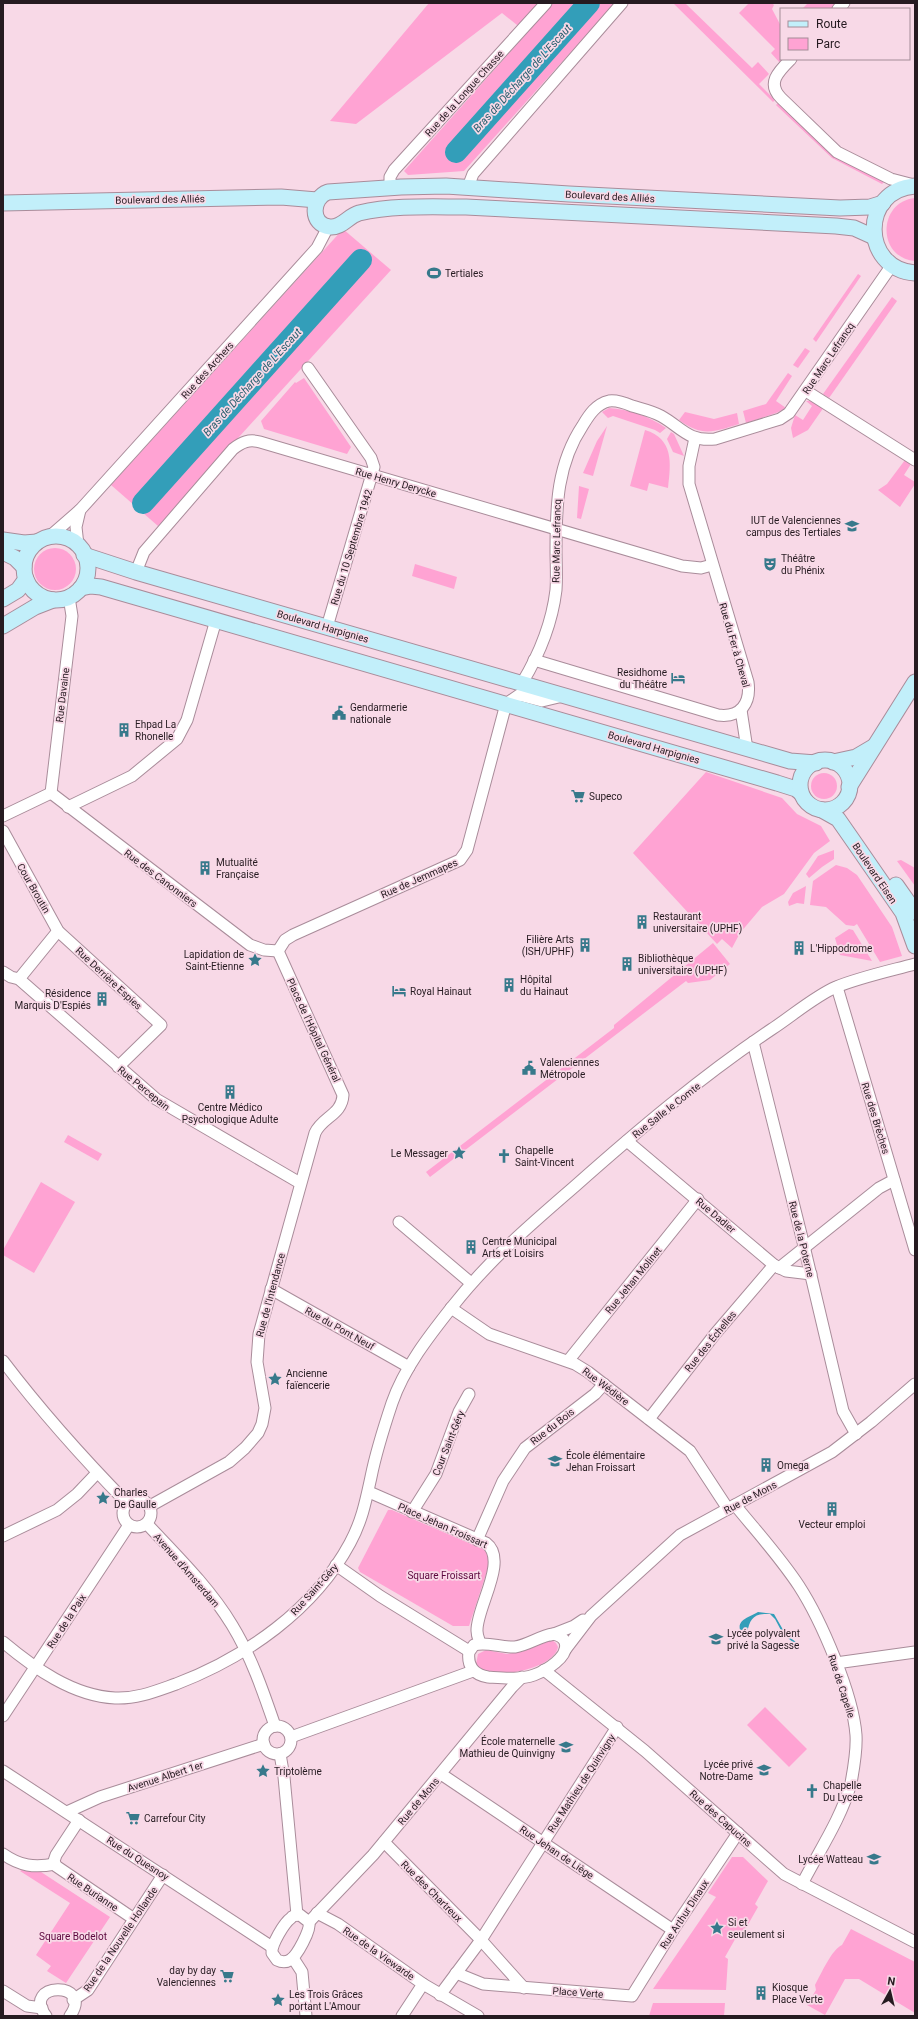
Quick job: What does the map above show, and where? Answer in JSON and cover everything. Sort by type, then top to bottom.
[{"type":"main road","name":"Boulevard des Alliés","points":[[3,203],[281,196],[317,200],[326,193],[434,186],[840,208],[864,208],[883,203]]},
{"type":"main road","points":[[915,186],[895,192],[883,203],[874,222],[874,238],[880,253],[892,265],[901,270],[915,273]]},
{"type":"main road","points":[[336,193],[343,196],[348,203],[349,211],[347,218]]},
{"type":"main road","points":[[317,200],[314,207],[315,215],[319,222],[328,227]]},
{"type":"main road","name":"Boulevard des Alliés","points":[[328,227],[339,226],[347,218],[359,213],[377,210],[436,206],[836,226],[854,228],[874,238]]},
{"type":"main road","name":"Boulevard Harpignies","points":[[3,540],[24,543],[64,538],[81,550],[136,572],[793,762],[816,762]]},
{"type":"main road","points":[[3,599],[18,590],[25,573],[29,551],[43,540]]},
{"type":"main road","points":[[3,626],[34,607],[53,600],[69,597],[81,588],[87,574],[87,562],[81,550]]},
{"type":"main road","points":[[3,552],[15,558],[25,573],[29,586],[38,595],[53,600]]},
{"type":"main road","name":"Boulevard Harpignies","points":[[81,588],[91,586],[101,587],[788,786],[801,794]]},
{"type":"main road","points":[[874,747],[856,757],[833,762],[816,762],[806,769],[802,775],[800,784],[801,794],[809,805],[822,810],[836,807],[847,793],[915,682]]},
{"type":"main road","points":[[833,762],[845,772],[847,793]]},
{"type":"main road","name":"Boulevard Eisen","points":[[847,793],[849,817],[915,912]]},
{"type":"main road","name":"Boulevard Eisen","points":[[822,810],[838,818],[903,913],[915,946]]},
{"type":"street","name":"Rue de la Longue Chasse","points":[[390,188],[390,177],[394,170],[546,3]]},
{"type":"street","points":[[468,187],[473,174],[622,3]]},
{"type":"street","points":[[790,60],[778,72],[774,80],[775,92],[780,98],[837,152],[891,179],[915,186]]},
{"type":"street","name":"Rue des Archers","points":[[43,540],[80,510],[317,248],[328,227]]},
{"type":"street","name":"Rue Marc Lefrancq","points":[[522,683],[534,660],[548,626],[554,599],[556,582],[557,495],[566,456],[591,413],[599,405],[617,401],[661,416],[685,434],[695,438],[715,439],[780,419],[789,413],[806,391],[892,265]]},
{"type":"street","name":"Rue du 10 Septembre 1942","points":[[308,368],[371,458],[374,467],[373,475],[327,627]]},
{"type":"street","points":[[806,391],[915,460]]},
{"type":"street","name":"Rue du Fer à Cheval","points":[[695,438],[689,466],[689,484],[748,682],[748,698],[741,710]]},
{"type":"street","name":"Rue Henry Derycke","points":[[136,572],[144,552],[234,449],[241,443],[250,440],[682,566],[701,568],[712,565]]},
{"type":"street","points":[[80,510],[76,527],[81,550]]},
{"type":"street","name":"Rue Davaine","points":[[51,793],[72,616],[69,597]]},
{"type":"street","points":[[68,807],[132,776],[177,739],[187,720],[216,620]]},
{"type":"street","points":[[534,660],[718,715],[732,715],[741,710],[746,748]]},
{"type":"street","name":"Boulevard Harpignies","points":[[506,704],[519,695],[542,701],[563,696]]},
{"type":"street","name":"Rue de Jemmapes","points":[[278,951],[285,940],[293,934],[456,862],[463,857],[469,842],[506,704]]},
{"type":"street","points":[[3,816],[51,793]]},
{"type":"street","name":"Rue des Canonniers","points":[[51,793],[250,945],[264,950],[278,951]]},
{"type":"street","name":"Cour Broutin","points":[[3,831],[7,849],[58,931]]},
{"type":"street","points":[[19,978],[58,931]]},
{"type":"street","name":"Rue Derrière Espies","points":[[58,931],[161,1025],[118,1067]]},
{"type":"street","name":"Place de l'Hôpital Général","points":[[278,951],[343,1095],[338,1110]]},
{"type":"street","name":"Rue Salle le Comte","points":[[451,1308],[500,1251],[627,1141],[753,1042],[836,987],[915,964]]},
{"type":"street","name":"Rue Percepain","points":[[3,972],[11,977],[19,978],[118,1067],[163,1104],[300,1183]]},
{"type":"street","name":"Rue des Brèches","points":[[836,987],[915,1250]]},
{"type":"street","name":"Rue de la Poterne","points":[[753,1042],[811,1274],[843,1411],[856,1434]]},
{"type":"street","name":"Rue de l'Intendance","points":[[150,1506],[229,1462],[245,1448],[258,1433],[263,1418],[265,1403],[258,1369],[257,1347],[271,1289],[316,1130],[338,1110]]},
{"type":"street","name":"Rue Dadier","points":[[627,1141],[776,1266],[793,1273],[811,1274]]},
{"type":"street","name":"Rue des Échelles","points":[[649,1420],[715,1334],[776,1266],[879,1188],[894,1180]]},
{"type":"street","name":"Rue Jehan Molinet","points":[[568,1361],[698,1199]]},
{"type":"street","points":[[399,1222],[471,1283]]},
{"type":"street","name":"Rue du Pont Neuf","points":[[271,1289],[409,1367]]},
{"type":"street","name":"Rue Wédière","points":[[451,1308],[489,1334],[568,1361],[588,1372],[694,1455],[732,1507]]},
{"type":"street","name":"Rue Saint-Géry","points":[[3,1642],[37,1667],[69,1686],[87,1693],[113,1698],[130,1698],[153,1693],[193,1677],[245,1650],[289,1617],[311,1595],[336,1565],[358,1527],[369,1492],[373,1468],[392,1405],[409,1367],[451,1308]]},
{"type":"street","points":[[3,1361],[49,1418],[97,1473],[127,1503]]},
{"type":"street","name":"Rue du Bois","points":[[477,1540],[503,1481],[525,1448],[595,1394],[604,1384]]},
{"type":"street","name":"Rue de Mons","points":[[309,1922],[384,1842],[512,1687],[522,1677],[533,1676],[544,1670],[558,1659],[591,1616],[680,1534],[828,1455],[856,1434],[915,1384]]},
{"type":"street","name":"Cour Saint-Géry","points":[[412,1512],[436,1474],[459,1412],[469,1394]]},
{"type":"street","points":[[3,1536],[57,1510],[77,1494],[97,1473]]},
{"type":"street","name":"Place Jehan Froissart","points":[[369,1492],[490,1546],[496,1557],[477,1629],[480,1643]]},
{"type":"street","points":[[138,1499],[144,1501],[150,1506],[152,1514],[147,1524],[138,1528],[128,1525],[123,1514],[127,1503],[138,1499]]},
{"type":"street","name":"Rue de Capelle","points":[[732,1507],[781,1561],[802,1591],[836,1663],[854,1725],[856,1751],[854,1768],[840,1813],[802,1884]]},
{"type":"street","name":"Avenue d'Amsterdam","points":[[147,1524],[186,1565],[214,1599],[233,1626],[264,1693],[275,1726]]},
{"type":"street","name":"Rue de la Paix","points":[[3,1716],[37,1667],[128,1525]]},
{"type":"street","points":[[336,1565],[380,1596],[469,1651]]},
{"type":"street","name":"Rue de Mons","points":[[480,1643],[512,1647],[526,1644],[574,1626],[591,1616]]},
{"type":"street","points":[[551,1634],[558,1635],[563,1639],[566,1645],[565,1650]]},
{"type":"street","points":[[480,1643],[473,1646],[469,1651],[469,1661],[473,1671],[483,1676],[522,1677]]},
{"type":"street","points":[[836,1663],[915,1652]]},
{"type":"street","name":"Rue des Capucins","points":[[544,1670],[617,1727],[779,1870],[802,1884],[915,1942]]},
{"type":"street","points":[[291,1737],[473,1671]]},
{"type":"street","points":[[275,1726],[286,1728],[291,1737],[290,1748],[280,1754],[270,1752],[264,1744],[265,1732],[275,1726]]},
{"type":"street","name":"Rue Mathieu de Quinvigny","points":[[481,1940],[617,1727]]},
{"type":"street","name":"Avenue Albert 1er","points":[[67,1812],[100,1797],[264,1744]]},
{"type":"street","points":[[280,1754],[284,1777],[297,1915]]},
{"type":"street","name":"Rue du Quesnoy","points":[[3,1771],[272,1947]]},
{"type":"street","name":"Rue Jehan de Liège","points":[[440,1774],[673,1930]]},
{"type":"street","points":[[3,1854],[15,1862],[35,1867],[55,1864],[56,1855],[79,1820]]},
{"type":"street","name":"Rue Arthur Dinaux","points":[[632,1996],[673,1930],[738,1833]]},
{"type":"street","name":"Rue des Chartreux","points":[[384,1842],[481,1940]]},
{"type":"street","name":"Rue Burianne","points":[[55,1864],[57,1868],[134,1919]]},
{"type":"street","name":"Rue de la Nouvelle Hollande","points":[[73,2000],[88,1990],[163,1875]]},
{"type":"street","name":"Rue de la Viewarde","points":[[317,1913],[338,1924],[440,1995]]},
{"type":"street","points":[[297,1915],[303,1916],[309,1922],[309,1932],[293,1958],[286,1962],[277,1960],[272,1954],[272,1947],[289,1919],[297,1915]]},
{"type":"street","points":[[478,2016],[440,1995],[481,1940],[524,1988]]},
{"type":"street","points":[[293,1958],[302,1972],[306,2016]]},
{"type":"street","name":"Place Verte","points":[[456,1973],[483,1984],[632,1996]]},
{"type":"street","points":[[402,2016],[423,1984]]},
{"type":"street","points":[[3,1991],[27,2006],[44,2012],[42,2001],[44,1995],[53,1989],[64,1990],[70,1994],[73,2000],[74,2010],[70,2016]]},
{"type":"green space","points":[[429,3],[615,3],[464,171],[408,175],[404,171],[527,33],[502,13],[356,124],[330,121]]},
{"type":"green space","points":[[673,3],[685,3],[752,68],[758,62],[769,74],[759,84],[775,100],[773,102]]},
{"type":"green space","points":[[749,3],[772,3],[774,5],[772,9],[780,24],[780,60],[783,60],[780,63],[771,53],[775,49],[739,13]]},
{"type":"green space","points":[[808,3],[840,3],[835,8],[803,8]]},
{"type":"green space","points":[[778,103],[833,155],[885,181],[882,184],[832,158],[776,105]]},
{"type":"green space","points":[[915,198],[915,261],[903,258],[894,250],[888,241],[886,230],[888,219],[894,209],[903,202]]},
{"type":"green space","points":[[343,229],[391,270],[158,526],[111,485]]},
{"type":"green space","points":[[858,274],[861,276],[816,342],[813,339]]},
{"type":"green space","points":[[892,297],[897,301],[829,398],[823,394]]},
{"type":"green space","points":[[805,348],[810,351],[798,368],[793,365]]},
{"type":"green space","points":[[788,373],[792,376],[776,401],[786,408],[746,423],[743,411],[766,404]]},
{"type":"green space","points":[[304,378],[351,447],[347,454],[264,429],[261,421],[295,382],[296,383]]},
{"type":"green space","points":[[806,401],[814,401],[824,407],[808,430],[793,438],[791,428],[795,415],[803,420],[812,406]]},
{"type":"green space","points":[[609,408],[639,414],[666,428],[660,433],[613,416],[608,418],[602,412]]},
{"type":"green space","points":[[685,412],[714,419],[737,413],[739,424],[715,431],[702,431],[695,429],[679,420]]},
{"type":"green space","points":[[607,426],[593,476],[583,473],[597,441]]},
{"type":"green space","points":[[645,430],[661,439],[666,446],[670,461],[668,488],[649,483],[647,491],[630,486]]},
{"type":"green space","points":[[671,432],[674,434],[684,456],[673,452],[667,439]]},
{"type":"green space","points":[[905,460],[911,464],[904,475],[915,482],[915,484],[900,507],[878,490],[887,484]]},
{"type":"green space","points":[[579,486],[589,489],[581,519],[577,518]]},
{"type":"green space","points":[[51,548],[59,548],[70,554],[76,565],[76,573],[70,584],[59,590],[51,590],[40,584],[34,573],[34,565],[40,554]]},
{"type":"green space","points":[[415,564],[457,577],[454,589],[412,576]]},
{"type":"green space","points":[[706,772],[782,798],[797,814],[821,826],[830,841],[814,853],[784,894],[762,907],[740,933],[732,948],[722,939],[717,944],[633,853]]},
{"type":"green space","points":[[824,773],[833,777],[837,786],[833,795],[824,799],[815,795],[811,786],[815,777]]},
{"type":"green space","points":[[834,850],[834,859],[809,878],[806,874],[818,856]]},
{"type":"green space","points":[[901,860],[915,868],[915,886],[897,861]]},
{"type":"green space","points":[[836,865],[847,868],[857,875],[892,927],[902,956],[880,962],[857,924],[854,926],[846,925],[826,907],[810,905],[813,881]]},
{"type":"green space","points":[[806,886],[804,904],[797,903],[789,906],[788,902],[793,893]]},
{"type":"green space","points":[[849,929],[853,930],[872,961],[840,955],[835,938]]},
{"type":"green space","points":[[713,943],[730,964],[710,980],[688,983],[686,981],[430,1177],[426,1172],[614,1028],[614,1025]]},
{"type":"green space","points":[[68,1135],[102,1154],[98,1161],[64,1142]]},
{"type":"green space","points":[[41,1182],[75,1202],[34,1273],[3,1255],[3,1250]]},
{"type":"green space","name":"Square Froissart","points":[[388,1510],[392,1510],[485,1550],[490,1562],[469,1626],[453,1626],[360,1572],[358,1568]]},
{"type":"green space","points":[[552,1640],[558,1647],[554,1655],[545,1662],[533,1667],[519,1671],[492,1673],[482,1670],[476,1664],[478,1654],[486,1650],[507,1654],[524,1651]]},
{"type":"green space","points":[[765,1707],[807,1749],[789,1767],[747,1725]]},
{"type":"green space","points":[[732,1857],[743,1857],[768,1881],[755,1904],[758,1907],[742,1935],[738,1934],[725,1957],[728,1959],[726,1990],[653,1989],[716,1897],[708,1893]]},
{"type":"green space","name":"Square Bodelot","points":[[20,1871],[41,1872],[110,1917],[66,1983],[47,1971],[51,1966],[36,1955],[70,1903]]},
{"type":"green space","points":[[851,1929],[915,1962],[915,2013],[859,1979],[845,1979],[825,2015],[807,2005],[816,1990],[815,1985],[827,1962],[834,1951],[842,1945]]},
{"type":"green space","points":[[653,2003],[725,2003],[724,2016],[649,2016]]},
{"type":"water","points":[[758,1612],[774,1614],[786,1635],[796,1642],[794,1643],[783,1634],[775,1619],[770,1614],[756,1616],[749,1624],[747,1633],[741,1632],[740,1625],[744,1619]]},
{"type":"waterway","name":"Bras de Décharge de L'Escaut","points":[[456,152],[589,3]]},
{"type":"waterway","name":"Bras de Décharge de L'Escaut","points":[[143,503],[361,260]]},
{"type":"place","name":"Tertiales","points":[[434,273]]},
{"type":"place","name":"IUT de Valenciennes campus des Tertiales","points":[[852,526]]},
{"type":"place","name":"Théâtre du Phénix","points":[[770,564]]},
{"type":"place","name":"Residhome du Théâtre","points":[[678,678]]},
{"type":"place","name":"Gendarmerie nationale","points":[[339,713]]},
{"type":"place","name":"Ehpad La Rhonelle","points":[[124,730]]},
{"type":"place","name":"Supeco","points":[[578,796]]},
{"type":"place","name":"Mutualité Française","points":[[205,868]]},
{"type":"place","name":"Restaurant universitaire (UPHF)","points":[[642,922]]},
{"type":"place","name":"Filière Arts (ISH/UPHF)","points":[[585,945]]},
{"type":"place","name":"L'Hippodrome","points":[[799,948]]},
{"type":"place","name":"Lapidation de Saint-Etienne","points":[[255,960]]},
{"type":"place","name":"Bibliothèque universitaire (UPHF)","points":[[627,964]]},
{"type":"place","name":"Hôpital du Hainaut","points":[[509,985]]},
{"type":"place","name":"Royal Hainaut","points":[[399,991]]},
{"type":"place","name":"Résidence Marquis D'Espiés","points":[[102,999]]},
{"type":"place","name":"Valenciennes Métropole","points":[[529,1068]]},
{"type":"place","name":"Centre Médico Psychologique Adulte","points":[[230,1092]]},
{"type":"place","name":"Le Messager","points":[[459,1153]]},
{"type":"place","name":"Chapelle Saint-Vincent","points":[[504,1156]]},
{"type":"place","name":"Centre Municipal Arts et Loisirs","points":[[471,1247]]},
{"type":"place","name":"Ancienne faïencerie","points":[[275,1379]]},
{"type":"place","name":"École élémentaire Jehan Froissart","points":[[555,1461]]},
{"type":"place","name":"Omega","points":[[766,1465]]},
{"type":"place","name":"Charles De Gaulle","points":[[103,1498]]},
{"type":"place","name":"Vecteur emploi","points":[[832,1509]]},
{"type":"place","name":"Lycée polyvalent privé la Sagesse","points":[[716,1639]]},
{"type":"place","name":"École maternelle Mathieu de Quinvigny","points":[[566,1747]]},
{"type":"place","name":"Lycée privé Notre-Dame","points":[[764,1770]]},
{"type":"place","name":"Triptolème","points":[[263,1771]]},
{"type":"place","name":"Chapelle Du Lycee","points":[[812,1791]]},
{"type":"place","name":"Carrefour City","points":[[133,1818]]},
{"type":"place","name":"Lycée Watteau","points":[[874,1859]]},
{"type":"place","name":"Si et seulement si","points":[[717,1928]]},
{"type":"place","name":"day by day Valenciennes","points":[[227,1976]]},
{"type":"place","name":"Kiosque Place Verte","points":[[761,1993]]},
{"type":"place","name":"Les Trois Grâces portant L'Amour","points":[[278,2000]]}]
